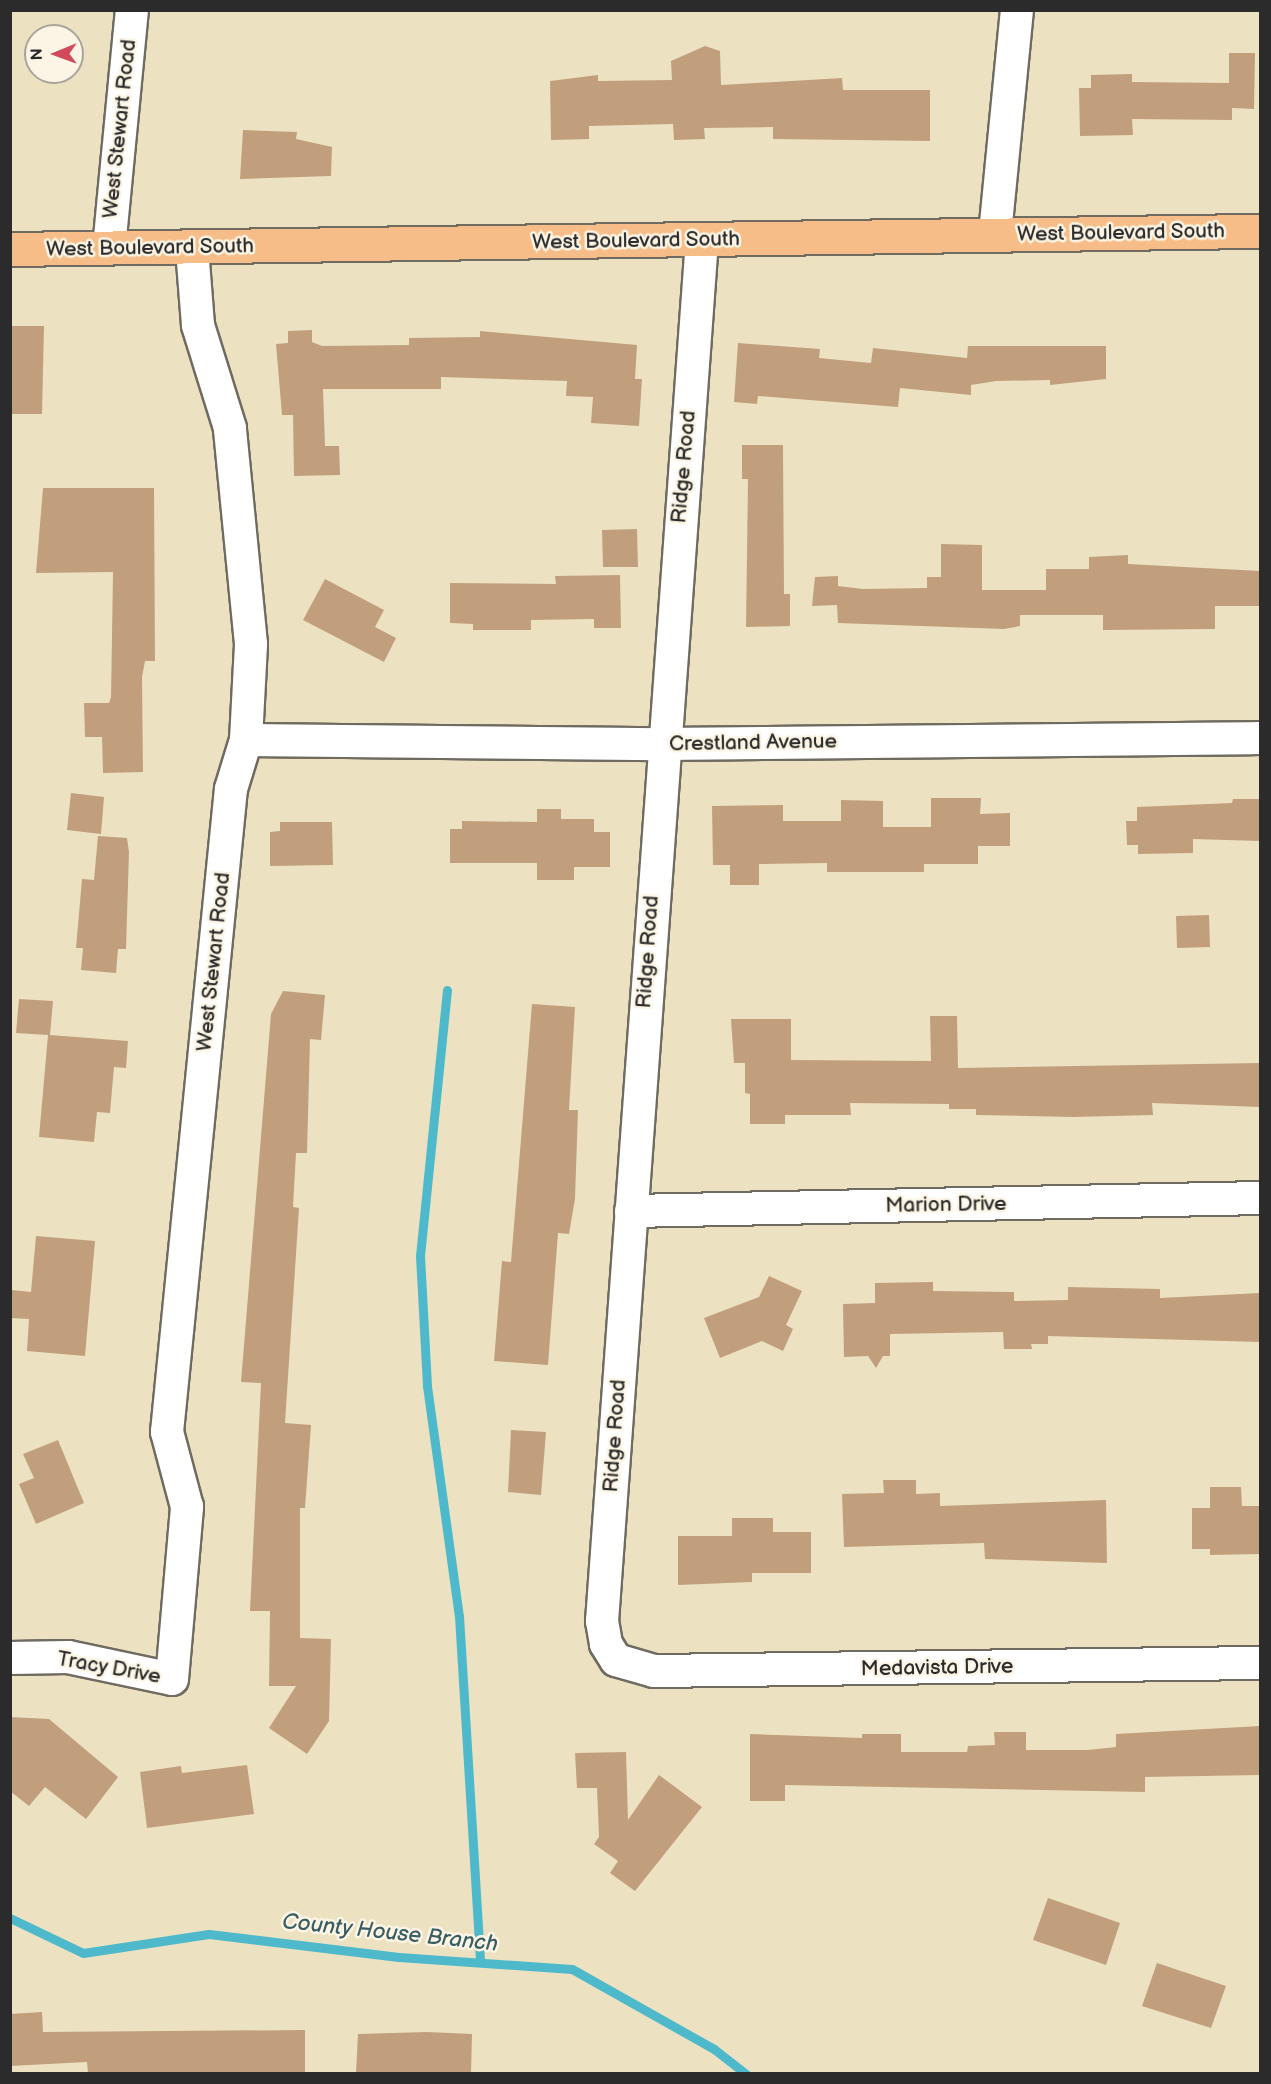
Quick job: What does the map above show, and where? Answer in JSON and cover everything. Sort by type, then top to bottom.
[{"type":"main road","name":"West Boulevard South","points":[[10,249],[1260,231]]},
{"type":"street","name":"West Stewart Road","points":[[109,248],[132,10]]},
{"type":"street","points":[[995,234],[1017,10]]},
{"type":"street","name":"Ridge Road","points":[[616,1660],[606,1644],[602,1621],[662,744],[702,240]]},
{"type":"street","name":"West Stewart Road","points":[[172,1680],[187,1507],[167,1432],[231,789],[246,740],[251,644],[244,535],[230,428],[198,325],[192,248]]},
{"type":"street","name":"Crestland Avenue","points":[[246,740],[662,744],[1260,738]]},
{"type":"street","name":"Marion Drive","points":[[631,1211],[1260,1198]]},
{"type":"street","name":"Tracy Drive","points":[[10,1658],[68,1657],[172,1680]]},
{"type":"street","name":"Medavista Drive","points":[[616,1660],[654,1671],[1260,1663]]},
{"type":"building","points":[[705,46],[720,51],[721,85],[842,78],[843,90],[930,90],[930,141],[773,139],[773,127],[704,128],[705,139],[674,140],[673,124],[589,126],[589,139],[551,140],[550,81],[598,75],[598,81],[672,80],[671,61]]},
{"type":"building","points":[[1229,53],[1255,53],[1254,109],[1232,108],[1232,120],[1132,119],[1133,135],[1080,136],[1079,88],[1091,88],[1091,75],[1132,74],[1132,82],[1229,83]]},
{"type":"building","points":[[243,130],[297,132],[296,139],[332,147],[331,176],[240,179]]},
{"type":"building","points":[[10,326],[44,326],[42,414],[10,414]]},
{"type":"building","points":[[312,330],[312,342],[322,346],[409,345],[409,338],[480,337],[480,331],[637,345],[635,379],[642,379],[639,426],[591,423],[593,397],[566,396],[567,381],[441,377],[441,389],[323,389],[325,446],[339,446],[340,475],[294,476],[293,415],[282,415],[276,344],[288,343],[288,331]]},
{"type":"building","points":[[738,343],[820,349],[819,358],[871,363],[873,348],[967,358],[968,346],[1106,346],[1106,379],[1050,385],[1050,380],[996,381],[971,385],[971,395],[900,388],[898,407],[758,396],[757,404],[734,402]]},
{"type":"building","points":[[742,445],[783,445],[784,594],[790,594],[790,626],[746,627],[748,479],[742,479]]},
{"type":"building","points":[[43,488],[154,488],[155,661],[145,661],[142,677],[143,772],[103,773],[102,737],[85,737],[84,703],[109,703],[111,697],[113,572],[36,573]]},
{"type":"building","points":[[637,529],[638,567],[603,567],[602,530]]},
{"type":"building","points":[[941,544],[982,545],[982,590],[1046,590],[1046,569],[1089,569],[1089,557],[1128,555],[1128,564],[1260,571],[1260,606],[1215,606],[1215,629],[1103,630],[1103,615],[1020,615],[1020,626],[1004,629],[838,623],[837,605],[812,606],[815,577],[838,576],[838,586],[863,589],[927,588],[927,577],[941,577]]},
{"type":"building","points":[[620,575],[621,628],[594,628],[594,619],[531,620],[531,630],[473,630],[473,624],[450,623],[450,583],[556,584],[555,576]]},
{"type":"building","points":[[325,579],[384,610],[375,627],[396,638],[384,662],[303,620]]},
{"type":"building","points":[[71,793],[104,797],[101,834],[67,830]]},
{"type":"building","points":[[931,798],[981,798],[980,814],[1010,813],[1010,846],[978,846],[978,864],[924,864],[924,872],[827,872],[827,863],[759,864],[759,885],[730,885],[730,865],[713,865],[712,806],[783,805],[783,821],[841,821],[841,800],[883,801],[883,827],[931,827]]},
{"type":"building","points":[[1233,799],[1260,799],[1260,841],[1193,839],[1193,853],[1138,854],[1138,845],[1127,845],[1126,821],[1137,821],[1137,807],[1232,803]]},
{"type":"building","points":[[537,809],[561,809],[561,819],[594,819],[594,832],[610,832],[610,867],[574,867],[574,880],[537,880],[537,863],[450,863],[450,829],[462,829],[462,821],[537,822]]},
{"type":"building","points":[[280,822],[332,822],[333,865],[270,866],[270,832],[280,831]]},
{"type":"building","points":[[98,836],[127,838],[129,852],[126,949],[118,949],[116,973],[81,970],[83,948],[76,948],[82,879],[94,880]]},
{"type":"building","points":[[1209,915],[1210,947],[1177,948],[1176,916]]},
{"type":"building","points":[[283,991],[325,995],[321,1040],[310,1039],[307,1153],[296,1153],[293,1207],[299,1208],[285,1423],[311,1425],[305,1508],[300,1508],[300,1638],[331,1639],[329,1721],[307,1754],[269,1728],[296,1686],[269,1686],[270,1611],[250,1611],[261,1383],[241,1382],[271,1014]]},
{"type":"building","points":[[19,999],[53,1001],[50,1035],[128,1041],[126,1068],[114,1067],[110,1113],[97,1112],[94,1142],[39,1137],[48,1035],[16,1033]]},
{"type":"building","points":[[532,1004],[575,1007],[569,1110],[578,1110],[575,1199],[569,1234],[558,1233],[548,1365],[494,1361],[502,1261],[511,1262]]},
{"type":"building","points":[[930,1016],[957,1016],[958,1068],[1260,1063],[1260,1107],[1152,1103],[1153,1115],[1073,1117],[976,1115],[976,1109],[949,1109],[949,1104],[850,1103],[851,1115],[785,1115],[785,1124],[750,1124],[750,1094],[745,1093],[745,1063],[734,1063],[731,1019],[791,1019],[791,1060],[931,1061]]},
{"type":"building","points":[[36,1236],[95,1241],[85,1356],[27,1351],[29,1319],[10,1318],[12,1290],[31,1292]]},
{"type":"building","points":[[769,1276],[802,1291],[786,1325],[793,1329],[783,1351],[762,1341],[720,1358],[704,1318],[759,1297]]},
{"type":"building","points":[[933,1282],[933,1291],[1014,1292],[1014,1301],[1068,1300],[1068,1287],[1160,1289],[1160,1298],[1260,1293],[1260,1342],[1048,1336],[1048,1344],[1031,1344],[1032,1349],[1004,1349],[1003,1332],[890,1334],[890,1356],[883,1356],[876,1368],[868,1356],[844,1357],[843,1304],[875,1303],[875,1283]]},
{"type":"building","points":[[511,1430],[546,1432],[541,1495],[508,1492]]},
{"type":"building","points":[[58,1440],[84,1503],[36,1524],[19,1484],[34,1478],[23,1454]]},
{"type":"building","points":[[883,1480],[916,1480],[916,1494],[940,1493],[940,1506],[1106,1500],[1107,1563],[985,1559],[984,1543],[844,1547],[842,1494],[884,1493]]},
{"type":"building","points":[[1210,1487],[1241,1487],[1242,1506],[1260,1506],[1260,1554],[1210,1555],[1210,1549],[1192,1549],[1192,1508],[1210,1508]]},
{"type":"building","points":[[732,1518],[773,1518],[773,1532],[811,1532],[811,1573],[752,1573],[752,1582],[678,1585],[678,1536],[732,1536]]},
{"type":"building","points":[[10,1717],[49,1719],[118,1777],[86,1819],[45,1787],[29,1806],[10,1791]]},
{"type":"building","points":[[1260,1726],[1260,1775],[1145,1777],[1145,1792],[785,1785],[785,1801],[750,1801],[750,1734],[862,1738],[862,1734],[901,1734],[901,1752],[967,1752],[968,1746],[995,1745],[994,1732],[1026,1732],[1026,1750],[1088,1750],[1116,1747],[1116,1734]]},
{"type":"building","points":[[626,1752],[628,1820],[659,1775],[702,1807],[635,1891],[610,1873],[618,1861],[594,1844],[599,1837],[597,1788],[577,1788],[575,1753]]},
{"type":"building","points":[[247,1765],[254,1814],[147,1828],[140,1772],[181,1766],[182,1773]]},
{"type":"building","points":[[1048,1898],[1120,1923],[1106,1965],[1033,1940]]},
{"type":"building","points":[[1157,1963],[1226,1986],[1211,2028],[1142,2006]]},
{"type":"building","points":[[42,2012],[43,2032],[305,2030],[305,2073],[88,2073],[87,2062],[10,2066],[10,2014]]},
{"type":"building","points":[[427,2032],[472,2034],[471,2073],[356,2073],[358,2034]]},
{"type":"waterway","points":[[447,990],[420,1256],[427,1386],[459,1616],[480,1961]]},
{"type":"waterway","name":"County House Branch","points":[[10,1918],[83,1953],[209,1934],[399,1957],[572,1969],[714,2049],[746,2074]]}]
